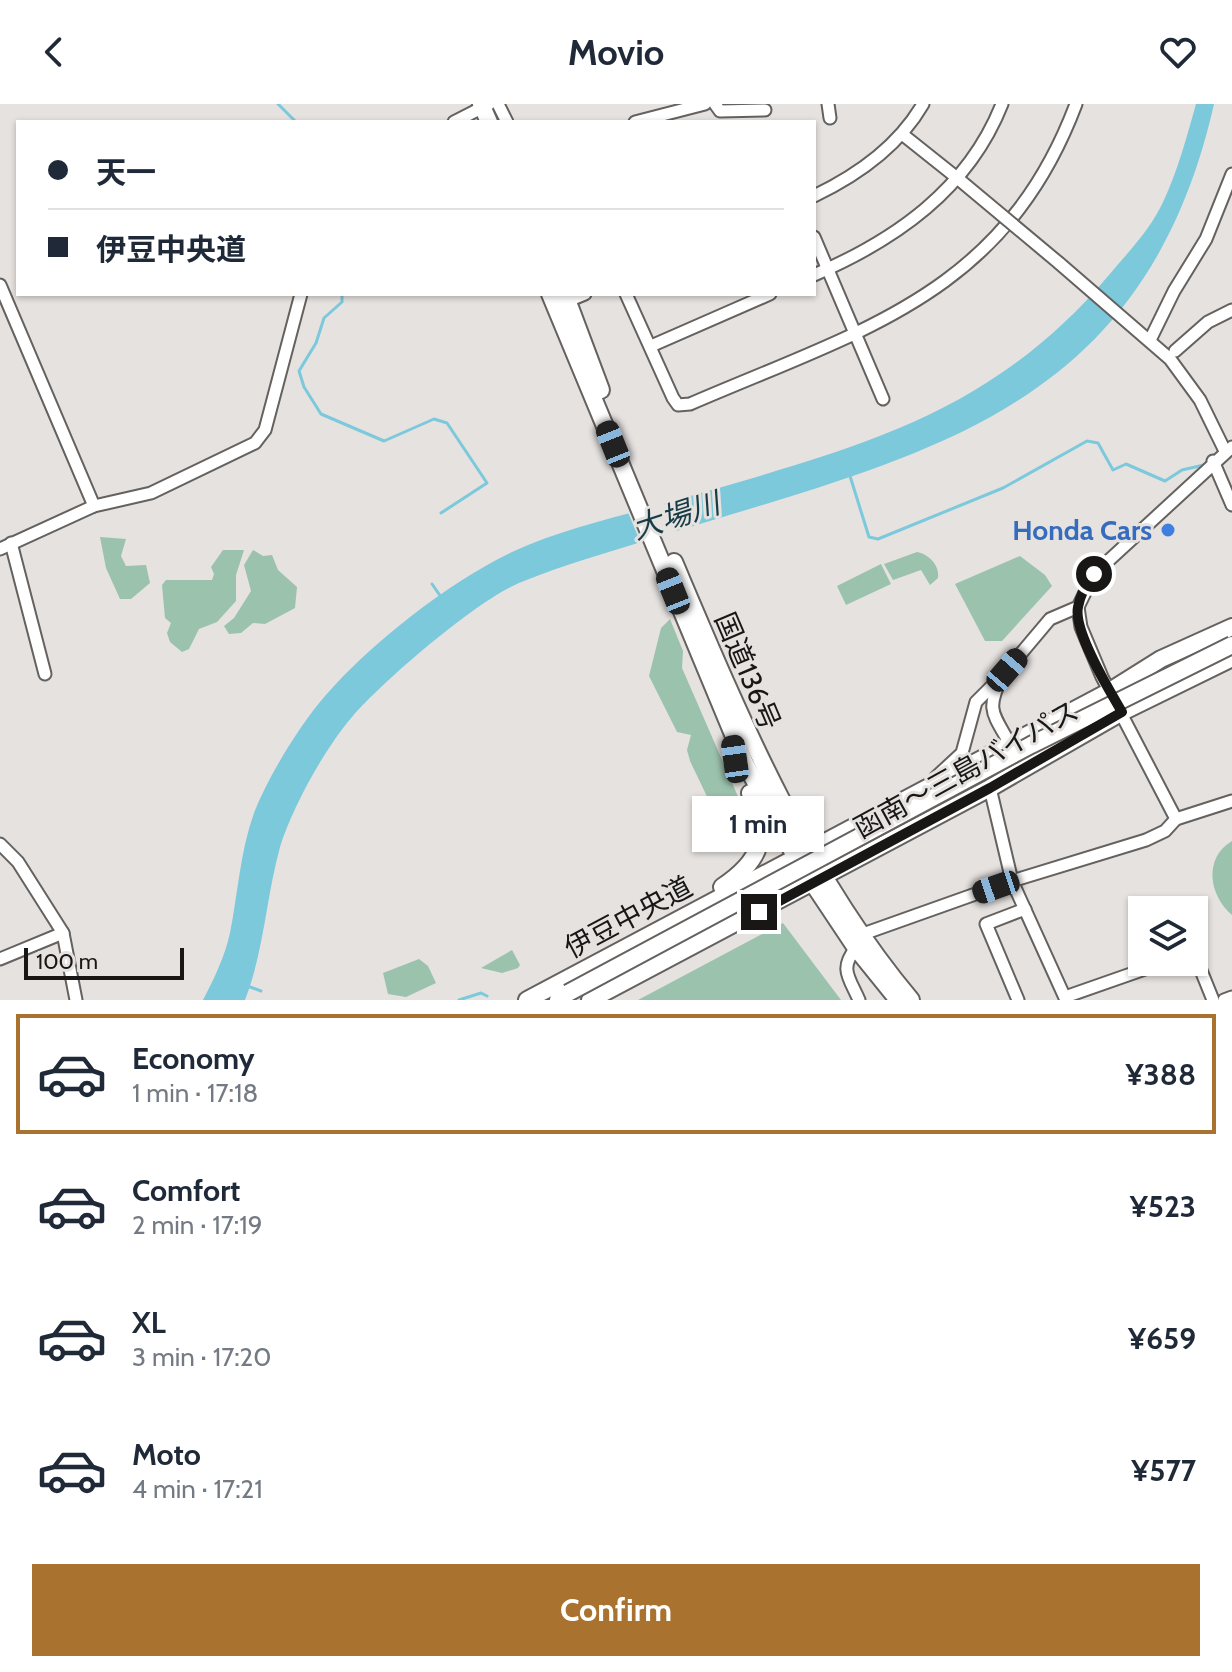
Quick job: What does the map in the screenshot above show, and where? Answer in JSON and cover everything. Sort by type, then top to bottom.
[{"type":"highway","name":"国道136号","points":[[559,299],[711,668],[802,854]]},
{"type":"highway","name":"函南～三島バイパス","points":[[802,854],[1110,691],[1161,659],[1232,627]]},
{"type":"highway","points":[[552,1000],[563,997],[1044,739],[1232,645]]},
{"type":"highway","name":"函南～三島バイパス","points":[[819,879],[990,788],[1122,712],[1232,658]]},
{"type":"highway","name":"国道136号","points":[[711,668],[731,733],[802,854],[898,1000]]},
{"type":"highway","points":[[619,952],[644,932],[734,879],[755,856],[761,837],[759,815],[735,759],[731,733]]},
{"type":"highway","name":"伊豆中央道","points":[[527,1000],[802,854]]},
{"type":"highway","name":"伊豆中央道","points":[[590,1000],[819,879]]},
{"type":"highway","name":"国道136号","points":[[860,941],[911,1000]]},
{"type":"street","points":[[643,120],[705,104]]},
{"type":"street","points":[[715,104],[723,112],[765,110]]},
{"type":"street","points":[[828,104],[830,118]]},
{"type":"street","points":[[816,195],[850,179],[902,134],[923,104]]},
{"type":"street","points":[[816,274],[888,239],[923,213],[959,180],[1002,104]]},
{"type":"street","points":[[627,296],[673,398],[682,407],[855,332],[921,299],[995,240],[1044,174],[1076,104]]},
{"type":"street","points":[[459,120],[483,110],[503,120]]},
{"type":"street","points":[[902,134],[1147,337],[1185,376],[1229,449],[1094,574],[1078,607],[1081,627],[1110,691],[1176,819]]},
{"type":"street","points":[[1147,337],[1206,239],[1232,174]]},
{"type":"street","points":[[816,241],[883,399]]},
{"type":"street","points":[[0,285],[94,506]]},
{"type":"street","points":[[45,674],[6,546],[94,506],[151,493],[255,443],[265,430],[300,296]]},
{"type":"street","points":[[651,346],[765,296]]},
{"type":"street","points":[[1175,351],[1201,327],[1232,310]]},
{"type":"street","points":[[1213,461],[1232,505]]},
{"type":"street","points":[[923,790],[962,753],[976,702],[1050,619],[1078,607]]},
{"type":"street","points":[[1002,676],[990,699],[991,710],[1010,744]]},
{"type":"street","points":[[990,788],[1012,881],[1066,998],[1128,975]]},
{"type":"street","points":[[859,1000],[845,967],[860,941],[1012,881],[1146,840],[1165,831],[1176,819],[1232,801]]},
{"type":"street","points":[[0,844],[18,862],[63,933],[76,1000]]},
{"type":"street","points":[[1018,1000],[986,924],[1025,909]]},
{"type":"street","points":[[0,959],[63,933]]},
{"type":"street","points":[[1203,976],[1213,1000]]},
{"type":"street","points":[[1224,1000],[1232,997]]},
{"type":"green space","points":[[100,537],[126,539],[121,556],[126,566],[146,565],[150,583],[131,599],[120,599],[106,568]]},
{"type":"green space","points":[[223,550],[244,550],[236,575],[236,601],[217,622],[199,629],[189,649],[182,652],[170,642],[167,633],[171,623],[165,618],[162,585],[166,580],[212,580],[214,574],[211,567]]},
{"type":"green space","points":[[253,550],[263,556],[272,555],[278,570],[297,587],[295,608],[265,624],[253,623],[241,633],[229,634],[224,626],[234,618],[251,591],[244,565]]},
{"type":"green space","points":[[917,552],[933,561],[938,578],[930,585],[921,570],[893,580],[884,564]]},
{"type":"green space","points":[[1020,556],[1045,575],[1052,586],[1002,641],[985,641],[955,584]]},
{"type":"green space","points":[[881,564],[891,584],[846,605],[837,586]]},
{"type":"green space","points":[[670,619],[683,651],[682,668],[743,808],[742,819],[730,835],[725,834],[690,761],[687,750],[691,735],[677,732],[649,676],[661,628]]},
{"type":"green space","points":[[1232,841],[1232,915],[1218,898],[1212,877],[1217,857]]},
{"type":"green space","points":[[783,923],[841,1000],[638,1000]]},
{"type":"green space","points":[[512,950],[520,965],[518,968],[502,973],[481,968]]},
{"type":"green space","points":[[419,959],[428,966],[436,983],[406,997],[388,994],[383,973]]},
{"type":"water","name":"大場川","points":[[1196,104],[1214,104],[1180,209],[1134,292],[1076,357],[1007,407],[929,447],[844,479],[586,559],[519,583],[455,624],[407,663],[352,717],[321,761],[301,797],[280,847],[257,963],[245,1000],[203,1000],[228,942],[245,843],[260,799],[305,722],[325,696],[365,655],[437,597],[512,552],[572,529],[740,482],[858,444],[965,396],[1015,364],[1063,324],[1146,230],[1169,189]]},
{"type":"pier","points":[[663,500],[677,535],[642,546],[627,510]]},
{"type":"waterway","points":[[278,104],[294,120]]},
{"type":"waterway","points":[[342,296],[342,302],[324,318],[316,343],[299,371],[304,387],[321,414],[384,441],[434,419],[447,423],[487,483],[441,513]]},
{"type":"waterway","points":[[10,322],[66,455]]},
{"type":"waterway","points":[[850,476],[869,537],[878,539],[1003,488],[1087,441],[1098,443],[1113,470],[1126,464],[1165,481],[1182,470],[1208,464]]},
{"type":"waterway","points":[[432,584],[441,597]]},
{"type":"waterway","points":[[250,987],[261,991]]},
{"type":"waterway","points":[[459,1000],[481,993],[487,996]]},
{"type":"place","name":"Honda Cars","points":[[1168,530]]},
{"type":"route","points":[[759,912],[990,788],[1122,712],[1102,677],[1077,615],[1083,591],[1094,574]]}]
